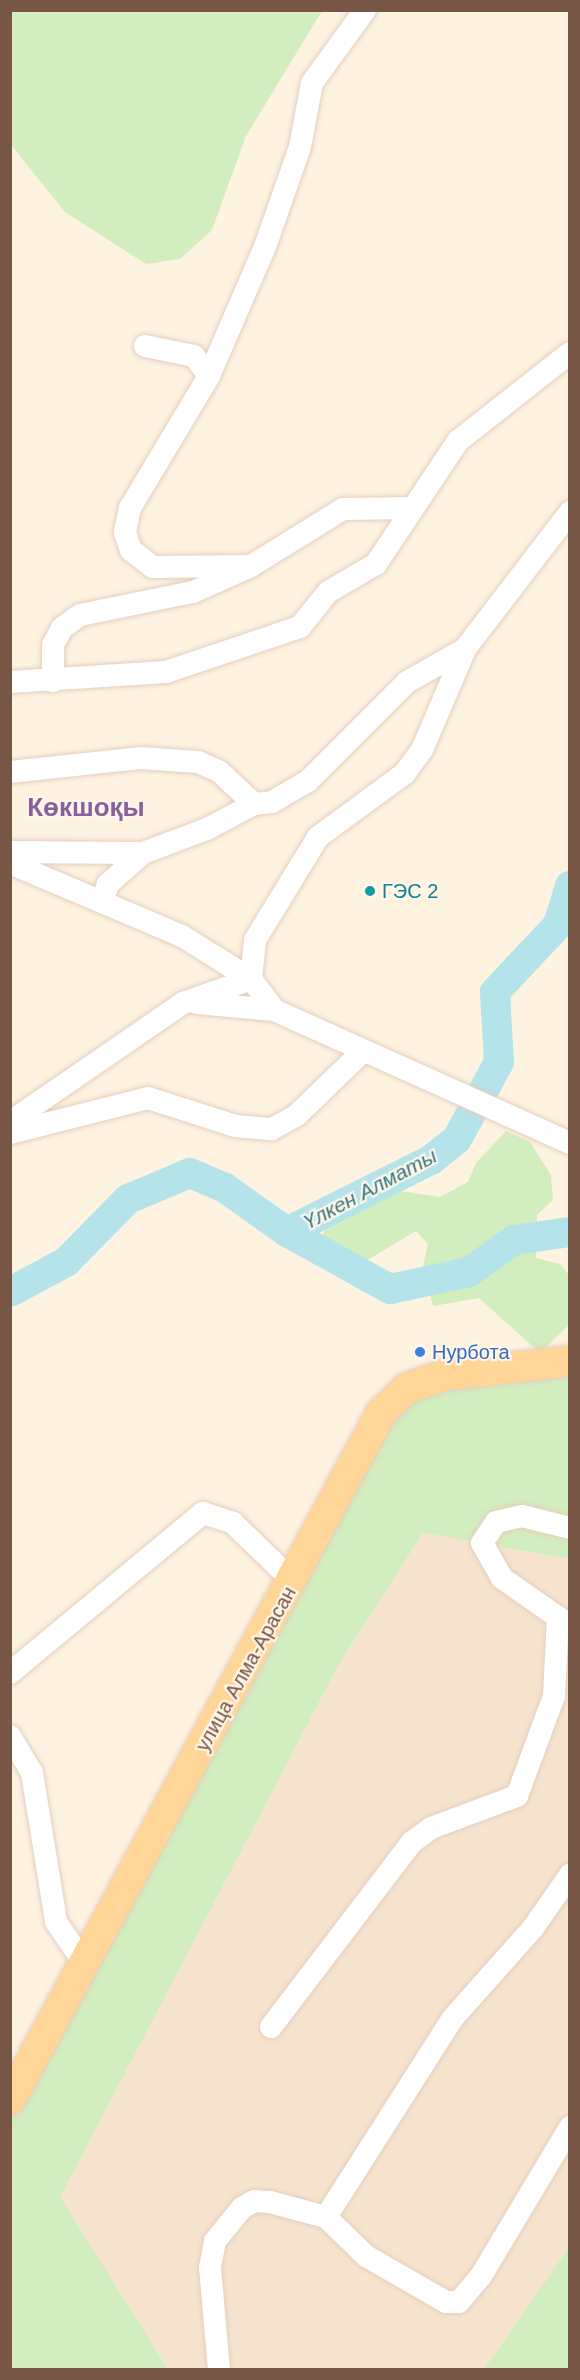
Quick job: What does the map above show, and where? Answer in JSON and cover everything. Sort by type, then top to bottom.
[{"type":"main road","name":"улица Алма-Арасан","points":[[10,2100],[294,1582],[367,1434],[393,1398],[445,1375],[570,1360]]},
{"type":"street","points":[[251,566],[153,567],[131,550],[125,532],[143,481],[165,454],[209,376],[266,244],[300,147],[312,83],[365,10]]},
{"type":"street","points":[[145,346],[194,356],[209,376]]},
{"type":"street","points":[[10,682],[166,672],[300,627],[328,592],[376,564],[458,441],[570,353]]},
{"type":"street","points":[[53,681],[53,645],[62,628],[80,615],[193,592],[251,566],[343,509],[412,508]]},
{"type":"street","points":[[251,978],[255,940],[318,837],[405,773],[422,750],[465,648],[570,512]]},
{"type":"street","points":[[10,852],[144,852],[207,829],[254,804],[272,802],[308,781],[419,674],[465,648]]},
{"type":"street","points":[[419,674],[436,673],[447,687]]},
{"type":"street","points":[[10,772],[140,758],[198,762],[220,772],[254,804]]},
{"type":"street","points":[[102,902],[108,884],[144,852]]},
{"type":"street","points":[[10,863],[182,936],[251,978],[274,1010]]},
{"type":"street","points":[[10,1122],[183,1003],[251,978]]},
{"type":"street","points":[[183,1003],[274,1010],[361,1053],[512,1113],[570,1143]]},
{"type":"street","points":[[10,1133],[148,1098],[235,1126],[272,1129],[320,1096],[361,1053]]},
{"type":"street","points":[[10,1673],[204,1513],[233,1523],[294,1582]]},
{"type":"street","points":[[271,2027],[412,1842],[431,1828],[517,1796],[554,1696],[564,1621],[502,1578],[482,1543],[496,1522],[522,1516],[570,1528]]},
{"type":"street","points":[[10,1736],[32,1773],[56,1922],[85,1964]]},
{"type":"street","points":[[326,2217],[452,2019],[533,1928],[570,1875]]},
{"type":"street","points":[[219,2370],[210,2267],[215,2241],[254,2200],[326,2217],[366,2256],[446,2302],[459,2302],[481,2276],[570,2127]]},
{"type":"shaded area","points":[[423,1533],[569,1559],[569,2247],[484,2369],[168,2369],[59,2197],[339,1664]]},
{"type":"green space","points":[[11,10],[322,11],[246,136],[212,230],[180,259],[146,264],[65,212],[11,145]]},
{"type":"green space","points":[[506,1131],[530,1142],[551,1175],[553,1200],[537,1215],[536,1258],[560,1264],[569,1275],[569,1325],[540,1353],[479,1298],[433,1306],[423,1266],[428,1244],[416,1231],[359,1265],[322,1237],[328,1224],[400,1191],[440,1197],[468,1182],[476,1163]]},
{"type":"green space","points":[[569,1361],[569,1559],[423,1533],[339,1664],[60,2197],[168,2369],[11,2370],[11,2100],[407,1388]]},
{"type":"green space","points":[[569,2247],[569,2369],[484,2369]]},
{"type":"waterway","name":"Үлкен Алматы","points":[[10,1292],[66,1262],[128,1199],[190,1173],[225,1188],[287,1232],[431,1160],[457,1139],[499,1062],[495,992],[558,925],[570,886]]},
{"type":"waterway","points":[[287,1232],[390,1289],[469,1272],[514,1240],[570,1232]]},
{"type":"place","name":"ГЭС 2","points":[[370,891]]},
{"type":"place","name":"Нурбота","points":[[420,1352]]},
{"type":"district","name":"Көкшоқы","points":[[86,808]]}]
